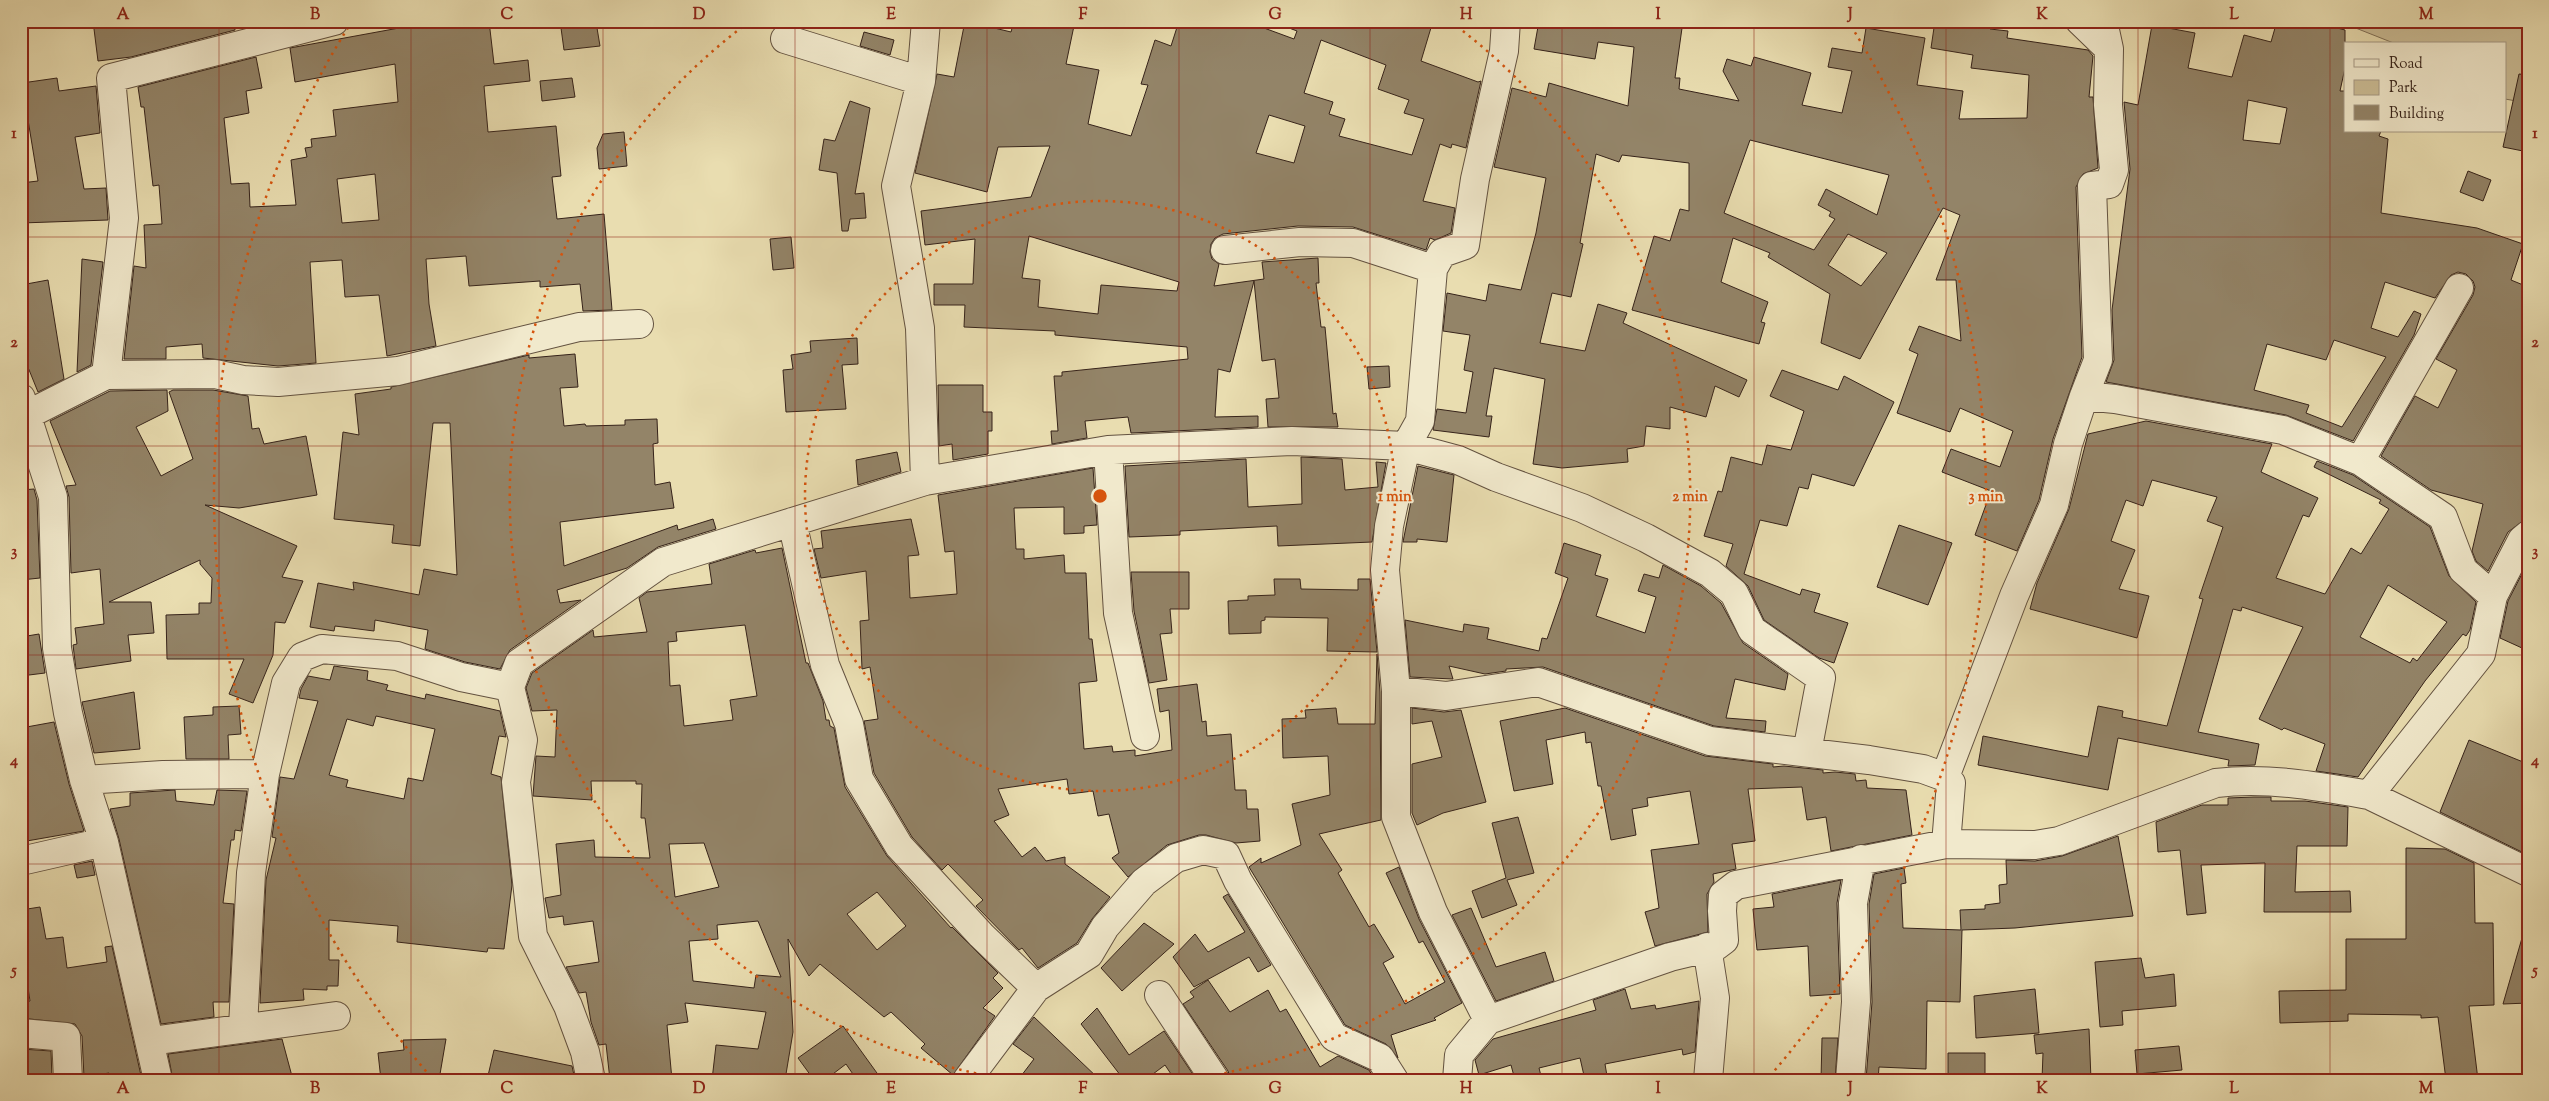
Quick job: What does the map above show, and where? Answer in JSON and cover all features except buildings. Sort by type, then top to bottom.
[{"type":"street","points":[[106,375],[124,218],[111,78],[334,21]]},
{"type":"street","points":[[925,481],[920,328],[896,186],[921,81],[926,21]]},
{"type":"street","points":[[1488,1020],[1434,912],[1396,817],[1396,691],[1385,570],[1389,526],[1406,446],[1420,421],[1433,269],[1442,253],[1465,245],[1475,179],[1504,51],[1506,21]]},
{"type":"street","points":[[2080,21],[2109,49]]},
{"type":"street","points":[[1945,778],[2014,596],[2054,505],[2068,444],[2098,360],[2092,186],[2109,184],[2114,170],[2108,105],[2109,49],[2103,21]]},
{"type":"street","points":[[785,39],[921,81]]},
{"type":"street","points":[[1224,250],[1300,242],[1353,243],[1433,269]]},
{"type":"street","points":[[2360,461],[2459,288]]},
{"type":"street","points":[[158,1080],[104,842],[84,780],[68,712],[58,648],[53,497],[23,411],[106,375],[216,374],[243,380],[278,382],[398,371],[579,327],[639,324]]},
{"type":"street","points":[[2084,396],[2115,398],[2282,430],[2360,461],[2444,517],[2463,570],[2493,596]]},
{"type":"street","points":[[591,1080],[585,1052],[568,1006],[533,936],[516,782],[523,740],[510,687],[519,663],[663,562],[925,481],[1108,450],[1292,441],[1406,446],[1458,460],[1496,477],[1582,508],[1646,538],[1710,573],[1734,593],[1752,630],[1821,678],[1806,752]]},
{"type":"street","points":[[1108,450],[1118,613],[1145,736]]},
{"type":"street","points":[[792,522],[825,665],[849,724],[859,779],[899,846],[981,935],[1036,988]]},
{"type":"street","points":[[2369,795],[2482,654],[2493,596],[2522,540],[2528,534]]},
{"type":"street","points":[[243,1027],[251,873],[265,774],[286,683],[302,657],[322,649],[398,656],[461,678],[510,687]]},
{"type":"street","points":[[1396,691],[1446,696],[1538,682],[1710,742],[1806,752],[1923,769],[1945,778],[1951,783],[1946,844]]},
{"type":"street","points":[[84,780],[162,775],[265,774]]},
{"type":"street","points":[[1457,1080],[1459,1055],[1488,1020],[1670,957],[1716,946],[1724,940],[1723,895],[1736,885],[1861,859],[1946,844],[2035,845],[2059,841],[2224,782],[2291,782],[2369,795],[2528,872]]},
{"type":"street","points":[[21,861],[104,842]]},
{"type":"street","points":[[967,1080],[1036,988],[1089,954],[1106,927],[1144,882],[1176,858],[1203,850],[1226,855],[1238,881],[1334,1037],[1380,1058],[1394,1080]]},
{"type":"street","points":[[1850,1080],[1856,1002],[1853,903],[1861,859]]},
{"type":"street","points":[[1707,947],[1715,998],[1708,1080]]},
{"type":"street","points":[[1159,995],[1215,1080]]},
{"type":"street","points":[[150,1042],[243,1027],[336,1016]]},
{"type":"street","points":[[21,1033],[66,1037],[68,1080]]},
{"type":"green space","points":[[2338,21],[2528,21],[2528,103],[2506,99],[2506,42],[2391,42]]}]
